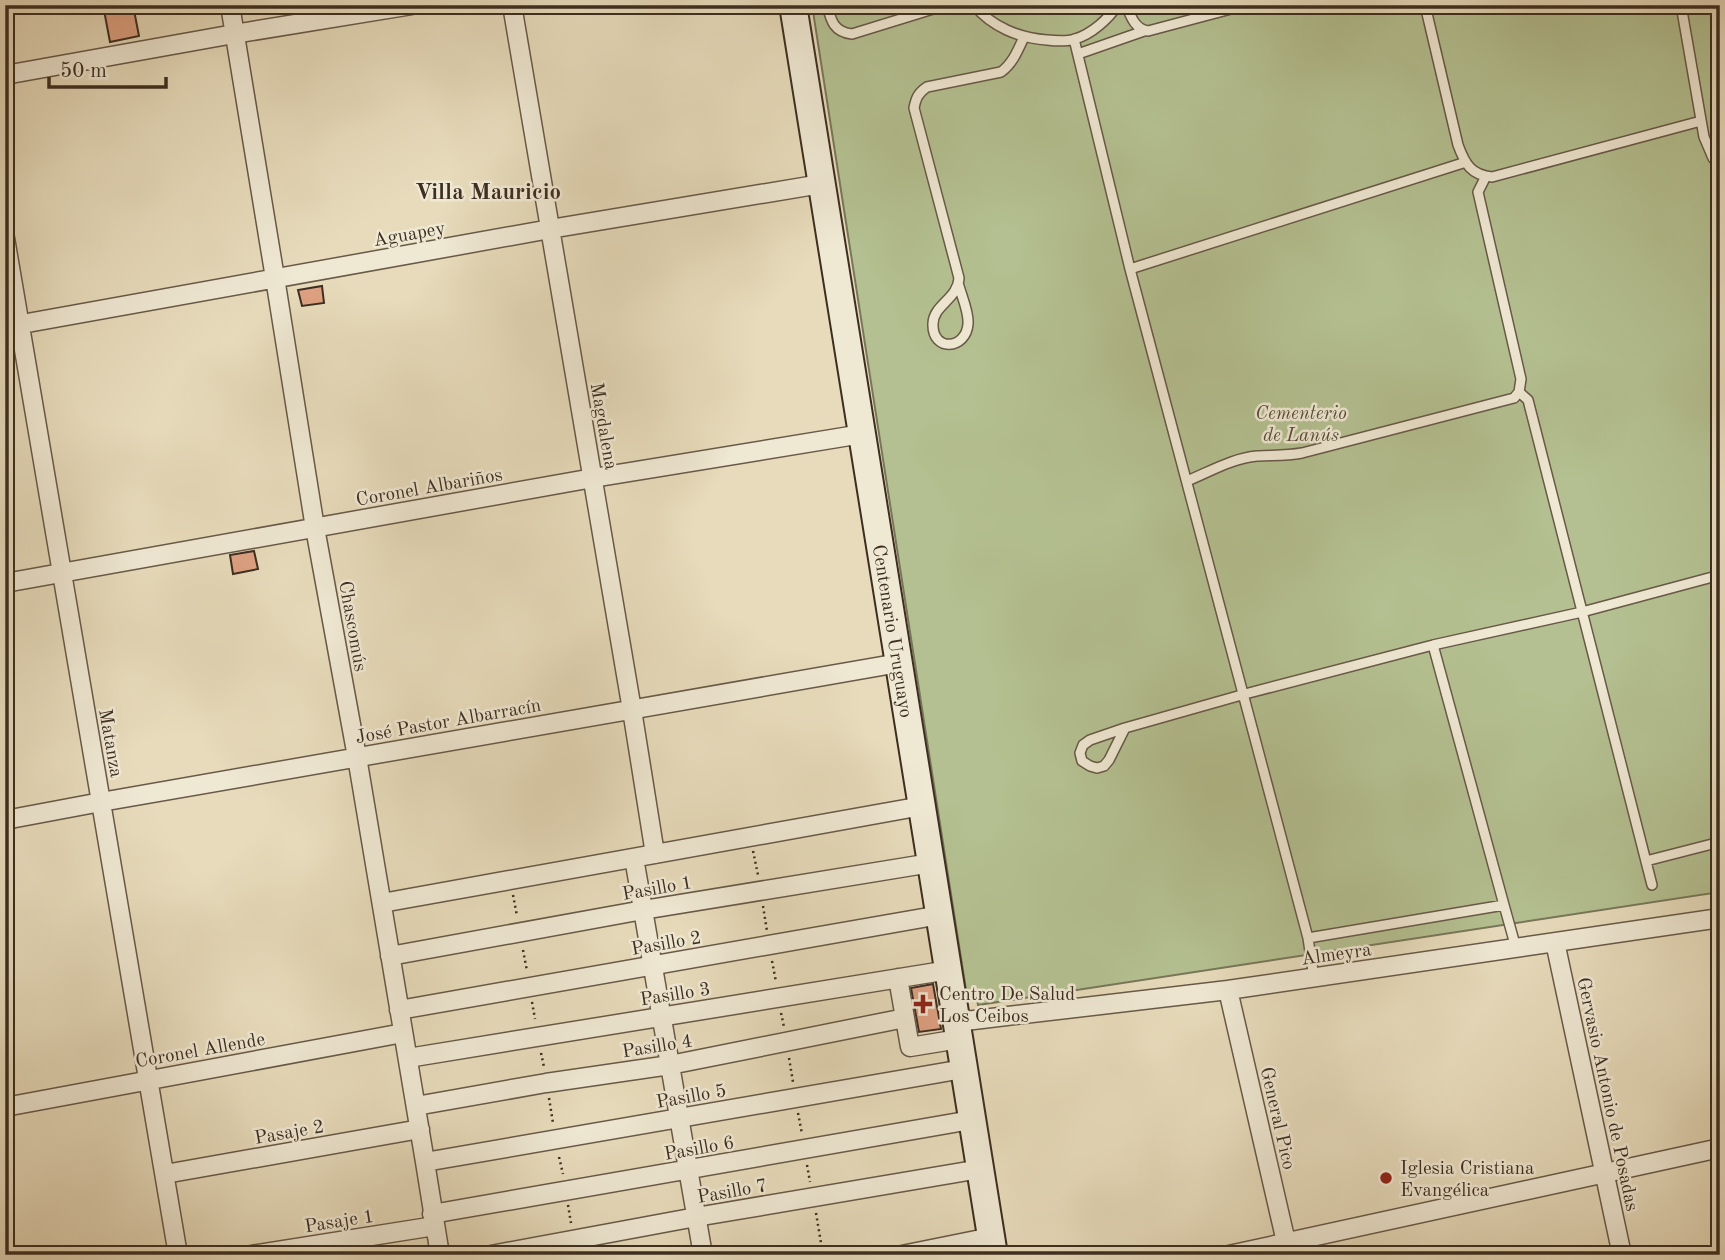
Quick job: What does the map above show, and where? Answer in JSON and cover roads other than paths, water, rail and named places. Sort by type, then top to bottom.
[{"type":"main road","name":"Centenario Uruguayo","points":[[793,5],[992,1246]]},
{"type":"street","name":"Chascomús","points":[[230,5],[315,528],[357,757],[440,1255]]},
{"type":"street","points":[[5,75],[412,5]]},
{"type":"street","name":"Magdalena","points":[[512,5],[655,854]]},
{"type":"street","name":"Aguapey","points":[[12,325],[550,229],[821,184]]},
{"type":"street","name":"Matanza","points":[[5,238],[12,325],[61,573],[178,1255]]},
{"type":"street","name":"Coronel Albariños","points":[[5,583],[593,478],[862,434]]},
{"type":"street","name":"José Pastor Albarracín","points":[[5,820],[899,663]]},
{"type":"street","points":[[382,903],[922,806]]},
{"type":"street","points":[[634,858],[703,1255]]},
{"type":"street","name":"Pasillo 1","points":[[390,956],[643,910],[931,863]]},
{"type":"street","name":"Pasillo 2","points":[[400,1010],[940,915]]},
{"type":"street","name":"Almeyra","points":[[905,1018],[910,1047],[958,1030],[1720,918]]},
{"type":"street","name":"Gervasio Antonio de Posadas","points":[[1555,943],[1622,1255]]},
{"type":"street","name":"Pasillo 3","points":[[408,1058],[948,970]]},
{"type":"street","points":[[898,978],[905,1018]]},
{"type":"street","name":"General Pico","points":[[1228,990],[1288,1249]]},
{"type":"street","name":"Pasillo 4","points":[[416,1106],[670,1065],[905,1018]]},
{"type":"street","name":"Coronel Allende","points":[[5,1107],[403,1032]]},
{"type":"street","name":"Pasillo 5","points":[[425,1162],[963,1069]]},
{"type":"street","name":"Pasillo 6","points":[[434,1220],[566,1191],[971,1120]]},
{"type":"street","name":"Pasaje 2","points":[[165,1174],[420,1129]]},
{"type":"street","points":[[1229,1255],[1288,1249],[1720,1147]]},
{"type":"street","name":"Pasillo 7","points":[[491,1255],[980,1169]]},
{"type":"street","name":"Pasaje 1","points":[[251,1255],[434,1220]]},
{"type":"street","points":[[902,1255],[992,1246]]},
{"type":"lane","points":[[827,5],[836,28],[843,33],[852,34],[946,5]]},
{"type":"lane","points":[[974,5],[992,22],[1010,33],[1033,39],[1058,41],[1074,39],[1095,28],[1118,5]]},
{"type":"lane","points":[[1126,5],[1136,26],[1143,31]]},
{"type":"lane","points":[[1078,54],[1143,31],[1245,5]]},
{"type":"lane","points":[[1425,5],[1458,145],[1466,162],[1481,176],[1492,177],[1701,121]]},
{"type":"lane","points":[[1681,5],[1701,121],[1709,149],[1720,166]]},
{"type":"lane","points":[[959,286],[933,319],[932,329],[936,339],[943,344],[953,344],[961,340],[966,334],[969,321],[914,108],[915,100],[927,87],[1001,72],[1009,66],[1024,37]]},
{"type":"lane","points":[[1074,39],[1130,270],[1308,937],[1314,978]]},
{"type":"lane","points":[[1130,270],[1466,162]]},
{"type":"lane","points":[[1187,481],[1231,462],[1255,456],[1282,457],[1302,453],[1514,398],[1519,392],[1521,379],[1478,192],[1486,176]]},
{"type":"lane","points":[[1519,392],[1528,400],[1652,885]]},
{"type":"lane","points":[[1125,728],[1104,766],[1097,768],[1082,761],[1080,752],[1083,745],[1125,728],[1433,645],[1582,612],[1720,575]]},
{"type":"lane","points":[[1433,645],[1517,948]]},
{"type":"lane","points":[[1646,861],[1720,842]]},
{"type":"lane","points":[[1308,937],[1504,905]]},
{"type":"place","name":"Centro De Salud Los Ceibos","points":[[923,1004]]},
{"type":"place","name":"Iglesia Cristiana Evangélica","points":[[1386,1178]]},
{"type":"district","name":"Villa Mauricio","points":[[488,191]]},
{"type":"park label","name":"Cementerio de Lanús","points":[[1301,423]]}]
